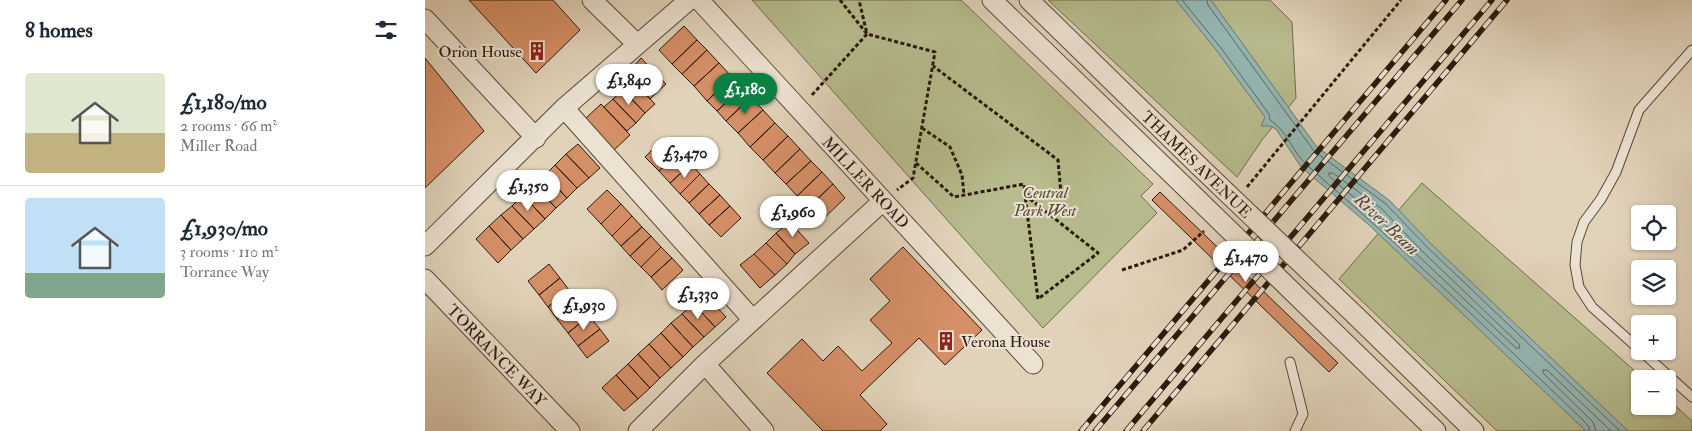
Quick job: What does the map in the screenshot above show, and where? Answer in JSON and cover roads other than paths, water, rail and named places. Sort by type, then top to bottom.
[{"type":"street","points":[[592,0],[637,44]]},
{"type":"street","points":[[425,246],[536,138],[563,108],[689,0]]},
{"type":"street","name":"MILLER ROAD","points":[[699,0],[1033,364]]},
{"type":"street","name":"THAMES AVENUE","points":[[992,0],[1436,431]]},
{"type":"street","name":"THAMES AVENUE","points":[[1029,0],[1474,431]]},
{"type":"street","points":[[425,19],[536,138]]},
{"type":"street","points":[[563,108],[753,320]]},
{"type":"street","points":[[637,431],[705,364],[883,201]]},
{"type":"street","name":"TORRANCE WAY","points":[[425,279],[570,431]]},
{"type":"street","points":[[705,364],[764,431]]},
{"type":"lane","points":[[1631,342],[1591,307],[1579,287],[1575,265],[1577,242],[1584,222],[1601,199],[1616,172],[1639,110],[1692,50]]},
{"type":"lane","points":[[1651,360],[1692,397]]},
{"type":"lane","points":[[1290,362],[1303,414],[1295,431]]},
{"type":"water","name":"River Beam","points":[[1176,0],[1211,0],[1317,147],[1389,200],[1429,242],[1628,431],[1586,431],[1369,225],[1301,167],[1276,129],[1270,126],[1261,126],[1265,117],[1217,51]]},
{"type":"railway","points":[[1081,431],[1446,0]]},
{"type":"railway","points":[[1095,431],[1462,0]]},
{"type":"railway","points":[[1126,431],[1492,0]]},
{"type":"railway","points":[[1143,431],[1507,0]]},
{"type":"place","name":"Orion House","points":[[537,51]]},
{"type":"place","name":"Verona House","points":[[946,341]]},
{"type":"park label","name":"Central Park West","points":[[1045,201]]}]
